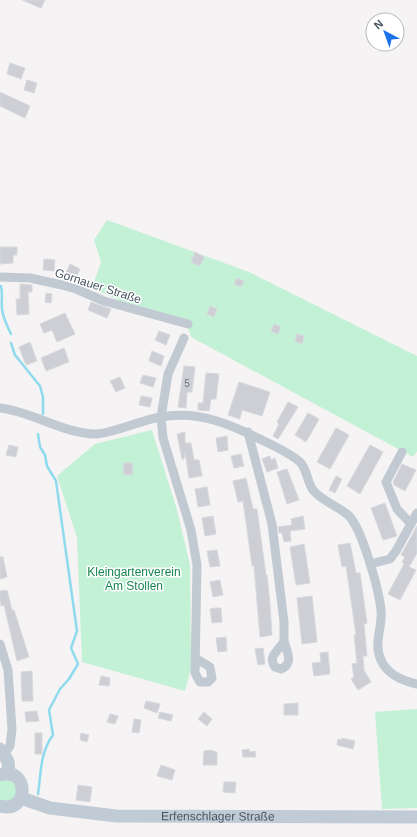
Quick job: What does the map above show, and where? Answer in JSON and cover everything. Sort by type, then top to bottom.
[{"type":"main road","points":[[0,806],[9,807],[14,805],[21,798],[23,790],[21,784],[16,778],[4,775],[8,761],[2,751]]},
{"type":"main road","name":"Erfenschlager Straße","points":[[21,798],[50,808],[116,816],[417,817]]},
{"type":"street","name":"Gornauer Straße","points":[[0,278],[30,278],[62,285],[76,289],[104,301],[188,324]]},
{"type":"street","points":[[184,338],[168,374],[160,417],[163,438],[191,530],[197,565],[197,659]]},
{"type":"street","points":[[0,408],[21,412],[68,430],[97,434],[160,417],[182,416],[207,418],[229,423],[283,450],[300,463],[313,490],[340,508],[352,519],[357,528],[370,564],[381,610],[381,623],[377,644],[380,659],[384,666],[394,675],[406,682],[417,684]]},
{"type":"street","points":[[248,432],[272,524],[284,622],[284,641]]},
{"type":"street","points":[[402,452],[386,482],[397,509],[410,524]]},
{"type":"street","points":[[370,564],[390,558],[396,552],[417,513]]},
{"type":"street","points":[[0,644],[8,670],[12,728],[10,746],[2,751]]},
{"type":"green space","points":[[107,220],[249,272],[417,356],[417,451],[413,457],[191,337],[188,328],[92,288],[101,262],[94,240]]},
{"type":"green space","name":"Kleingartenverein Am Stollen","points":[[152,430],[177,510],[190,565],[191,668],[185,691],[82,662],[77,537],[57,476],[95,444]]},
{"type":"green space","points":[[417,709],[417,808],[382,809],[375,712]]},
{"type":"green space","points":[[9,774],[22,794],[0,806],[0,775]]},
{"type":"building","points":[[22,0],[45,0],[41,8]]},
{"type":"building","points":[[10,63],[25,68],[21,79],[7,74]]},
{"type":"building","points":[[27,80],[37,83],[34,93],[24,90]]},
{"type":"building","points":[[0,92],[30,106],[25,118],[0,106]]},
{"type":"building","points":[[0,247],[17,247],[17,255],[13,255],[13,263],[0,264]]},
{"type":"building","points":[[195,252],[204,257],[200,266],[191,262]]},
{"type":"building","points":[[44,259],[55,260],[54,271],[43,270]]},
{"type":"building","points":[[70,264],[80,269],[76,278],[66,273]]},
{"type":"building","points":[[237,278],[244,281],[241,287],[234,284]]},
{"type":"building","points":[[20,284],[32,285],[32,292],[28,292],[29,314],[17,315],[16,299],[20,299]]},
{"type":"building","points":[[46,293],[52,294],[51,303],[45,302]]},
{"type":"building","points":[[91,302],[111,309],[107,318],[88,310]]},
{"type":"building","points":[[210,306],[217,309],[214,317],[207,314]]},
{"type":"building","points":[[65,313],[75,334],[57,342],[52,330],[44,333],[40,324]]},
{"type":"building","points":[[274,324],[281,327],[278,334],[271,331]]},
{"type":"building","points":[[159,331],[170,335],[166,345],[155,340]]},
{"type":"building","points":[[297,334],[304,336],[302,344],[295,341]]},
{"type":"building","points":[[30,342],[37,361],[26,365],[19,347]]},
{"type":"building","points":[[64,348],[69,362],[46,371],[41,358]]},
{"type":"building","points":[[152,351],[164,356],[161,366],[149,361]]},
{"type":"building","points":[[184,366],[195,367],[192,392],[187,392],[186,408],[178,407]]},
{"type":"building","points":[[206,373],[219,374],[216,399],[211,399],[209,411],[198,410],[198,403],[203,403]]},
{"type":"building","points":[[143,375],[156,378],[153,387],[140,383]]},
{"type":"building","points":[[120,377],[125,388],[116,392],[110,381]]},
{"type":"building","points":[[239,382],[270,392],[262,416],[242,410],[240,419],[228,415]]},
{"type":"building","points":[[141,396],[152,398],[150,407],[139,405]]},
{"type":"building","points":[[288,402],[298,407],[278,439],[273,436],[279,424],[277,422]]},
{"type":"building","points":[[308,413],[319,419],[306,442],[295,435]]},
{"type":"building","points":[[336,428],[349,435],[330,469],[317,462]]},
{"type":"building","points":[[185,432],[185,443],[191,443],[194,460],[199,460],[202,476],[189,478],[185,452],[184,459],[182,459],[177,434]]},
{"type":"building","points":[[227,436],[228,450],[218,452],[216,438]]},
{"type":"building","points":[[9,445],[18,447],[16,457],[6,455]]},
{"type":"building","points":[[370,445],[383,452],[360,494],[347,486]]},
{"type":"building","points":[[241,454],[244,466],[234,468],[231,456]]},
{"type":"building","points":[[270,456],[271,460],[275,458],[278,468],[267,472],[262,459]]},
{"type":"building","points":[[123,463],[132,463],[133,474],[124,475]]},
{"type":"building","points":[[402,464],[416,470],[405,491],[394,485],[393,482]]},
{"type":"building","points":[[287,469],[299,500],[287,504],[277,472]]},
{"type":"building","points":[[336,476],[342,479],[335,493],[329,490]]},
{"type":"building","points":[[246,478],[253,509],[257,509],[270,604],[272,635],[260,637],[254,566],[252,566],[243,501],[238,502],[233,481]]},
{"type":"building","points":[[207,487],[210,505],[198,507],[195,489]]},
{"type":"building","points":[[385,503],[397,536],[383,540],[371,508]]},
{"type":"building","points":[[213,516],[216,534],[205,536],[202,518]]},
{"type":"building","points":[[303,516],[305,529],[290,531],[291,541],[284,542],[282,533],[279,533],[278,527],[292,525],[291,519]]},
{"type":"building","points":[[417,526],[417,553],[409,567],[416,570],[400,600],[388,594],[404,564],[402,562],[405,557],[401,555]]},
{"type":"building","points":[[350,543],[356,573],[360,573],[367,623],[364,624],[367,656],[363,656],[364,670],[371,682],[358,690],[351,679],[354,677],[352,664],[357,663],[354,635],[356,635],[346,566],[342,567],[338,545]]},
{"type":"building","points":[[304,544],[310,583],[296,585],[290,547]]},
{"type":"building","points":[[217,550],[220,566],[210,567],[207,551]]},
{"type":"building","points":[[0,557],[3,557],[7,577],[0,579]]},
{"type":"building","points":[[220,580],[223,595],[213,597],[210,582]]},
{"type":"building","points":[[7,590],[12,610],[14,610],[29,657],[17,661],[4,605],[1,606],[0,600],[0,591]]},
{"type":"building","points":[[312,596],[317,642],[302,644],[297,598]]},
{"type":"building","points":[[221,608],[222,622],[212,623],[210,609]]},
{"type":"building","points":[[226,637],[227,651],[218,652],[216,638]]},
{"type":"building","points":[[263,648],[265,664],[258,665],[255,649]]},
{"type":"building","points":[[328,652],[330,674],[314,676],[312,663],[321,662],[320,653]]},
{"type":"building","points":[[32,671],[33,701],[22,701],[21,672]]},
{"type":"building","points":[[101,676],[110,678],[109,686],[99,685]]},
{"type":"building","points":[[146,701],[160,704],[157,713],[144,708]]},
{"type":"building","points":[[298,703],[298,715],[284,715],[284,704]]},
{"type":"building","points":[[37,711],[39,721],[26,722],[25,712]]},
{"type":"building","points":[[160,712],[173,715],[171,721],[158,718]]},
{"type":"building","points":[[204,712],[212,719],[207,726],[198,719]]},
{"type":"building","points":[[110,714],[118,716],[115,724],[107,722]]},
{"type":"building","points":[[134,719],[141,720],[139,733],[132,732]]},
{"type":"building","points":[[35,733],[42,733],[42,754],[35,754]]},
{"type":"building","points":[[81,733],[89,735],[87,742],[80,740]]},
{"type":"building","points":[[342,738],[355,741],[353,749],[337,745],[338,739],[342,740]]},
{"type":"building","points":[[249,749],[250,752],[255,751],[256,757],[243,757],[242,750]]},
{"type":"building","points":[[210,750],[217,752],[217,765],[203,765],[204,751]]},
{"type":"building","points":[[161,765],[175,770],[172,780],[157,776]]},
{"type":"building","points":[[224,782],[236,782],[235,793],[223,792]]},
{"type":"building","points":[[78,785],[92,787],[90,802],[76,800]]},
{"type":"waterway","points":[[1,286],[2,306],[5,322],[11,334]]},
{"type":"waterway","points":[[11,343],[15,355],[40,386],[43,397],[43,414]]},
{"type":"waterway","points":[[38,434],[40,447],[45,455],[47,466],[56,481],[77,631],[71,648],[78,664],[69,679],[60,689],[49,710],[53,735],[43,756],[38,794]]}]
